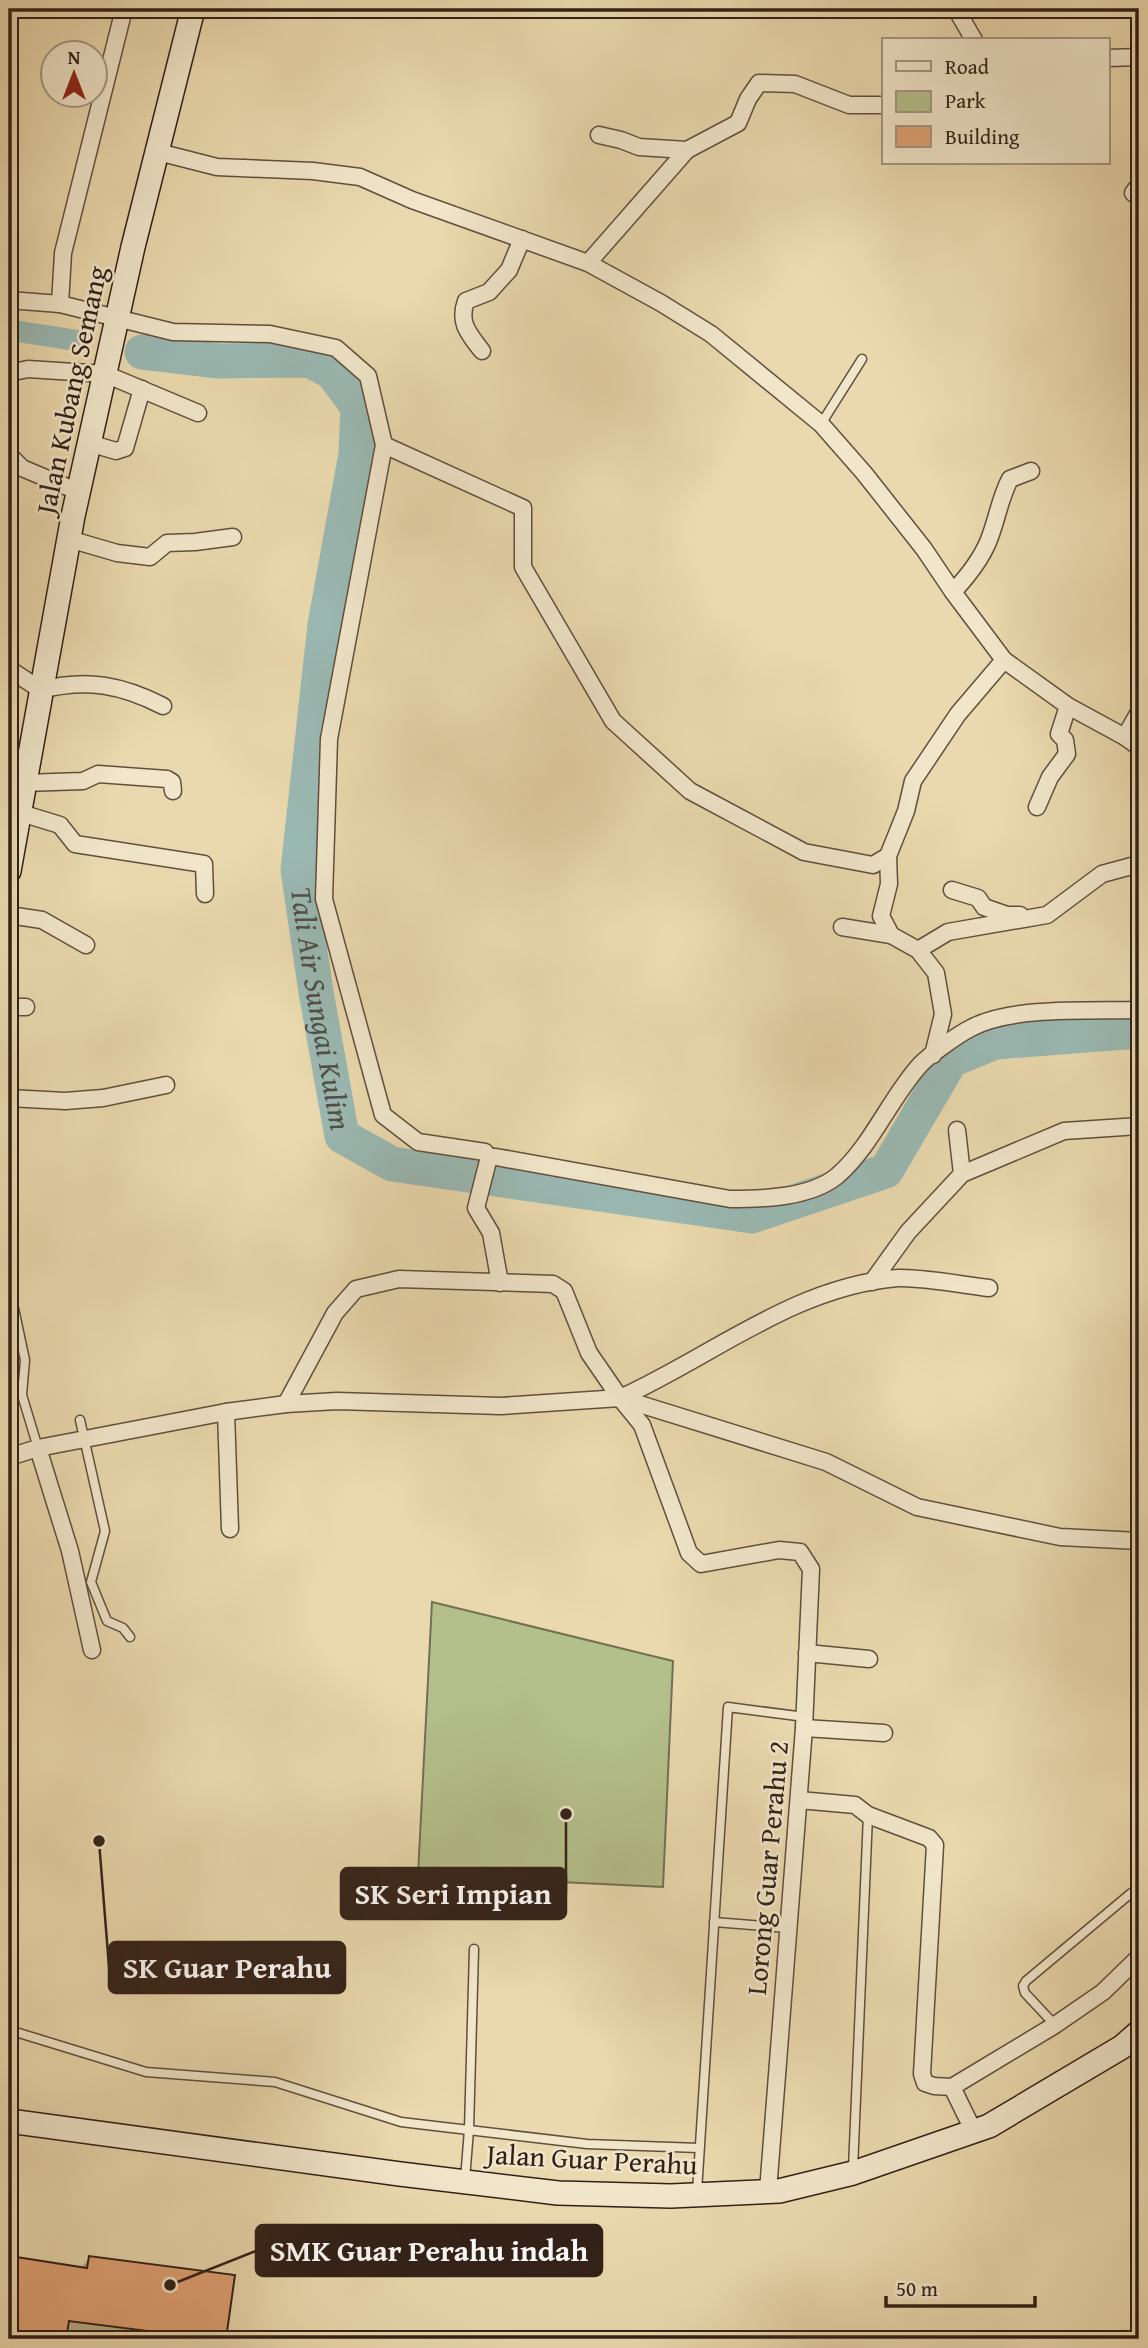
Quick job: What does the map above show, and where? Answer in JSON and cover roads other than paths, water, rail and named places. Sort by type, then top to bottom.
[{"type":"street","points":[[60,304],[63,253],[124,9]]},
{"type":"street","name":"Jalan Kubang Semang","points":[[10,858],[14,811],[24,783],[89,443],[193,9]]},
{"type":"street","points":[[957,9],[973,38]]},
{"type":"street","points":[[1110,58],[1139,57]]},
{"type":"street","points":[[588,263],[687,150],[738,123],[748,99],[759,83],[795,84],[849,105],[882,104]]},
{"type":"street","points":[[599,135],[639,147],[687,150]]},
{"type":"street","points":[[158,152],[217,167],[313,171],[360,177],[412,200],[588,263],[661,303],[711,334],[821,424],[924,549],[1004,660],[1068,706],[1139,747]]},
{"type":"street","points":[[1139,185],[1133,194],[1139,197]]},
{"type":"street","points":[[482,351],[468,334],[461,314],[466,301],[489,292],[509,270],[522,239]]},
{"type":"street","points":[[9,300],[60,304],[173,332],[270,334],[336,348],[368,376],[384,445],[329,738],[324,899],[383,1115],[418,1142],[485,1152],[488,1162],[476,1209],[491,1233],[500,1283]]},
{"type":"street","points":[[9,373],[28,369],[105,374],[198,413]]},
{"type":"street","points":[[89,443],[117,451],[125,448],[142,389]]},
{"type":"street","points":[[384,445],[523,508],[523,567],[554,624],[614,721],[690,791],[804,852],[873,865],[888,856]]},
{"type":"street","points":[[9,455],[22,468],[79,492]]},
{"type":"street","points":[[953,592],[969,575],[988,542],[1001,497],[1010,479],[1031,471]]},
{"type":"street","points":[[69,539],[117,553],[150,556],[167,543],[233,537]]},
{"type":"street","points":[[891,935],[881,916],[889,884],[888,856],[906,811],[913,781],[958,714],[1004,660]]},
{"type":"street","points":[[9,669],[41,690],[61,685],[104,685],[135,691],[163,706]]},
{"type":"street","points":[[1037,807],[1050,777],[1067,754],[1065,740],[1059,734],[1068,706]]},
{"type":"street","points":[[1125,737],[1139,712]]},
{"type":"street","points":[[24,783],[83,781],[98,774],[117,774],[167,779],[172,782],[173,791]]},
{"type":"street","points":[[14,811],[60,825],[75,844],[204,864],[205,894]]},
{"type":"street","points":[[918,950],[948,932],[1047,915],[1102,874],[1139,864]]},
{"type":"street","points":[[952,890],[978,898],[984,907],[1007,915],[1047,915]]},
{"type":"street","points":[[9,915],[43,920],[86,945]]},
{"type":"street","points":[[842,926],[891,935],[918,950],[936,973],[943,1014],[933,1055]]},
{"type":"street","points":[[9,1007],[26,1007]]},
{"type":"street","points":[[488,1162],[508,1159],[730,1199],[765,1199],[800,1193],[836,1177],[855,1156],[921,1063],[972,1027],[1007,1015],[1139,1010]]},
{"type":"street","points":[[9,1098],[103,1098],[166,1085]]},
{"type":"street","points":[[872,1282],[908,1231],[962,1174],[1064,1131],[1139,1126]]},
{"type":"street","points":[[957,1130],[962,1174]]},
{"type":"street","points":[[9,1457],[38,1448],[226,1412],[286,1404],[337,1401],[502,1406],[620,1398],[655,1382],[737,1335],[820,1295],[900,1278],[989,1288]]},
{"type":"street","points":[[286,1404],[335,1313],[356,1289],[399,1279],[553,1284],[564,1291],[589,1353],[620,1398],[826,1462],[916,1507],[1060,1537],[1139,1541]]},
{"type":"street","name":"Lorong Guar Perahu 2","points":[[620,1398],[642,1425],[688,1553],[701,1564],[779,1550],[800,1552],[811,1569],[799,1800],[768,2191]]},
{"type":"street","points":[[226,1412],[230,1529]]},
{"type":"street","points":[[38,1448],[70,1551],[92,1650]]},
{"type":"street","points":[[807,1653],[869,1659]]},
{"type":"street","points":[[804,1723],[884,1733]]},
{"type":"street","points":[[799,1800],[855,1805],[868,1815],[929,1838],[935,1845],[922,2074],[925,2083],[952,2087],[1055,2025],[1102,1992],[1139,1957]]},
{"type":"street","name":"Jalan Guar Perahu","points":[[9,2121],[558,2193],[671,2196],[779,2191],[853,2173],[989,2126],[1122,2047],[1139,2032]]},
{"type":"street","points":[[952,2087],[974,2132]]},
{"type":"lane","points":[[821,424],[862,359]]},
{"type":"lane","points":[[9,1285],[25,1360],[22,1395],[38,1448]]},
{"type":"lane","points":[[80,1419],[105,1531],[91,1582],[107,1621],[123,1628],[130,1637]]},
{"type":"lane","points":[[696,2195],[728,1707],[804,1723]]},
{"type":"lane","points":[[853,2173],[868,1815]]},
{"type":"lane","points":[[1055,2025],[1025,1993],[1023,1986],[1026,1981],[1130,1894],[1135,1891],[1139,1894]]},
{"type":"lane","points":[[714,1922],[788,1928]]},
{"type":"lane","points":[[465,2182],[474,1950]]},
{"type":"lane","points":[[9,2030],[146,2072],[275,2082],[401,2122],[587,2144],[699,2148]]},
{"type":"waterway","name":"Tali Air Sungai Kulim","points":[[9,330],[80,341]]},
{"type":"waterway","name":"Tali Air Sungai Kulim","points":[[142,352],[219,361],[309,360],[332,372],[358,407],[356,454],[325,625],[298,870],[316,992],[342,1136],[392,1164],[752,1216],[886,1171],[951,1060],[995,1042],[1139,1031]]},
{"type":"place","name":"SK Seri Impian","points":[[566,1814]]},
{"type":"place","name":"SK Guar Perahu","points":[[99,1841]]},
{"type":"place","name":"SMK Guar Perahu indah","points":[[170,2285]]}]
